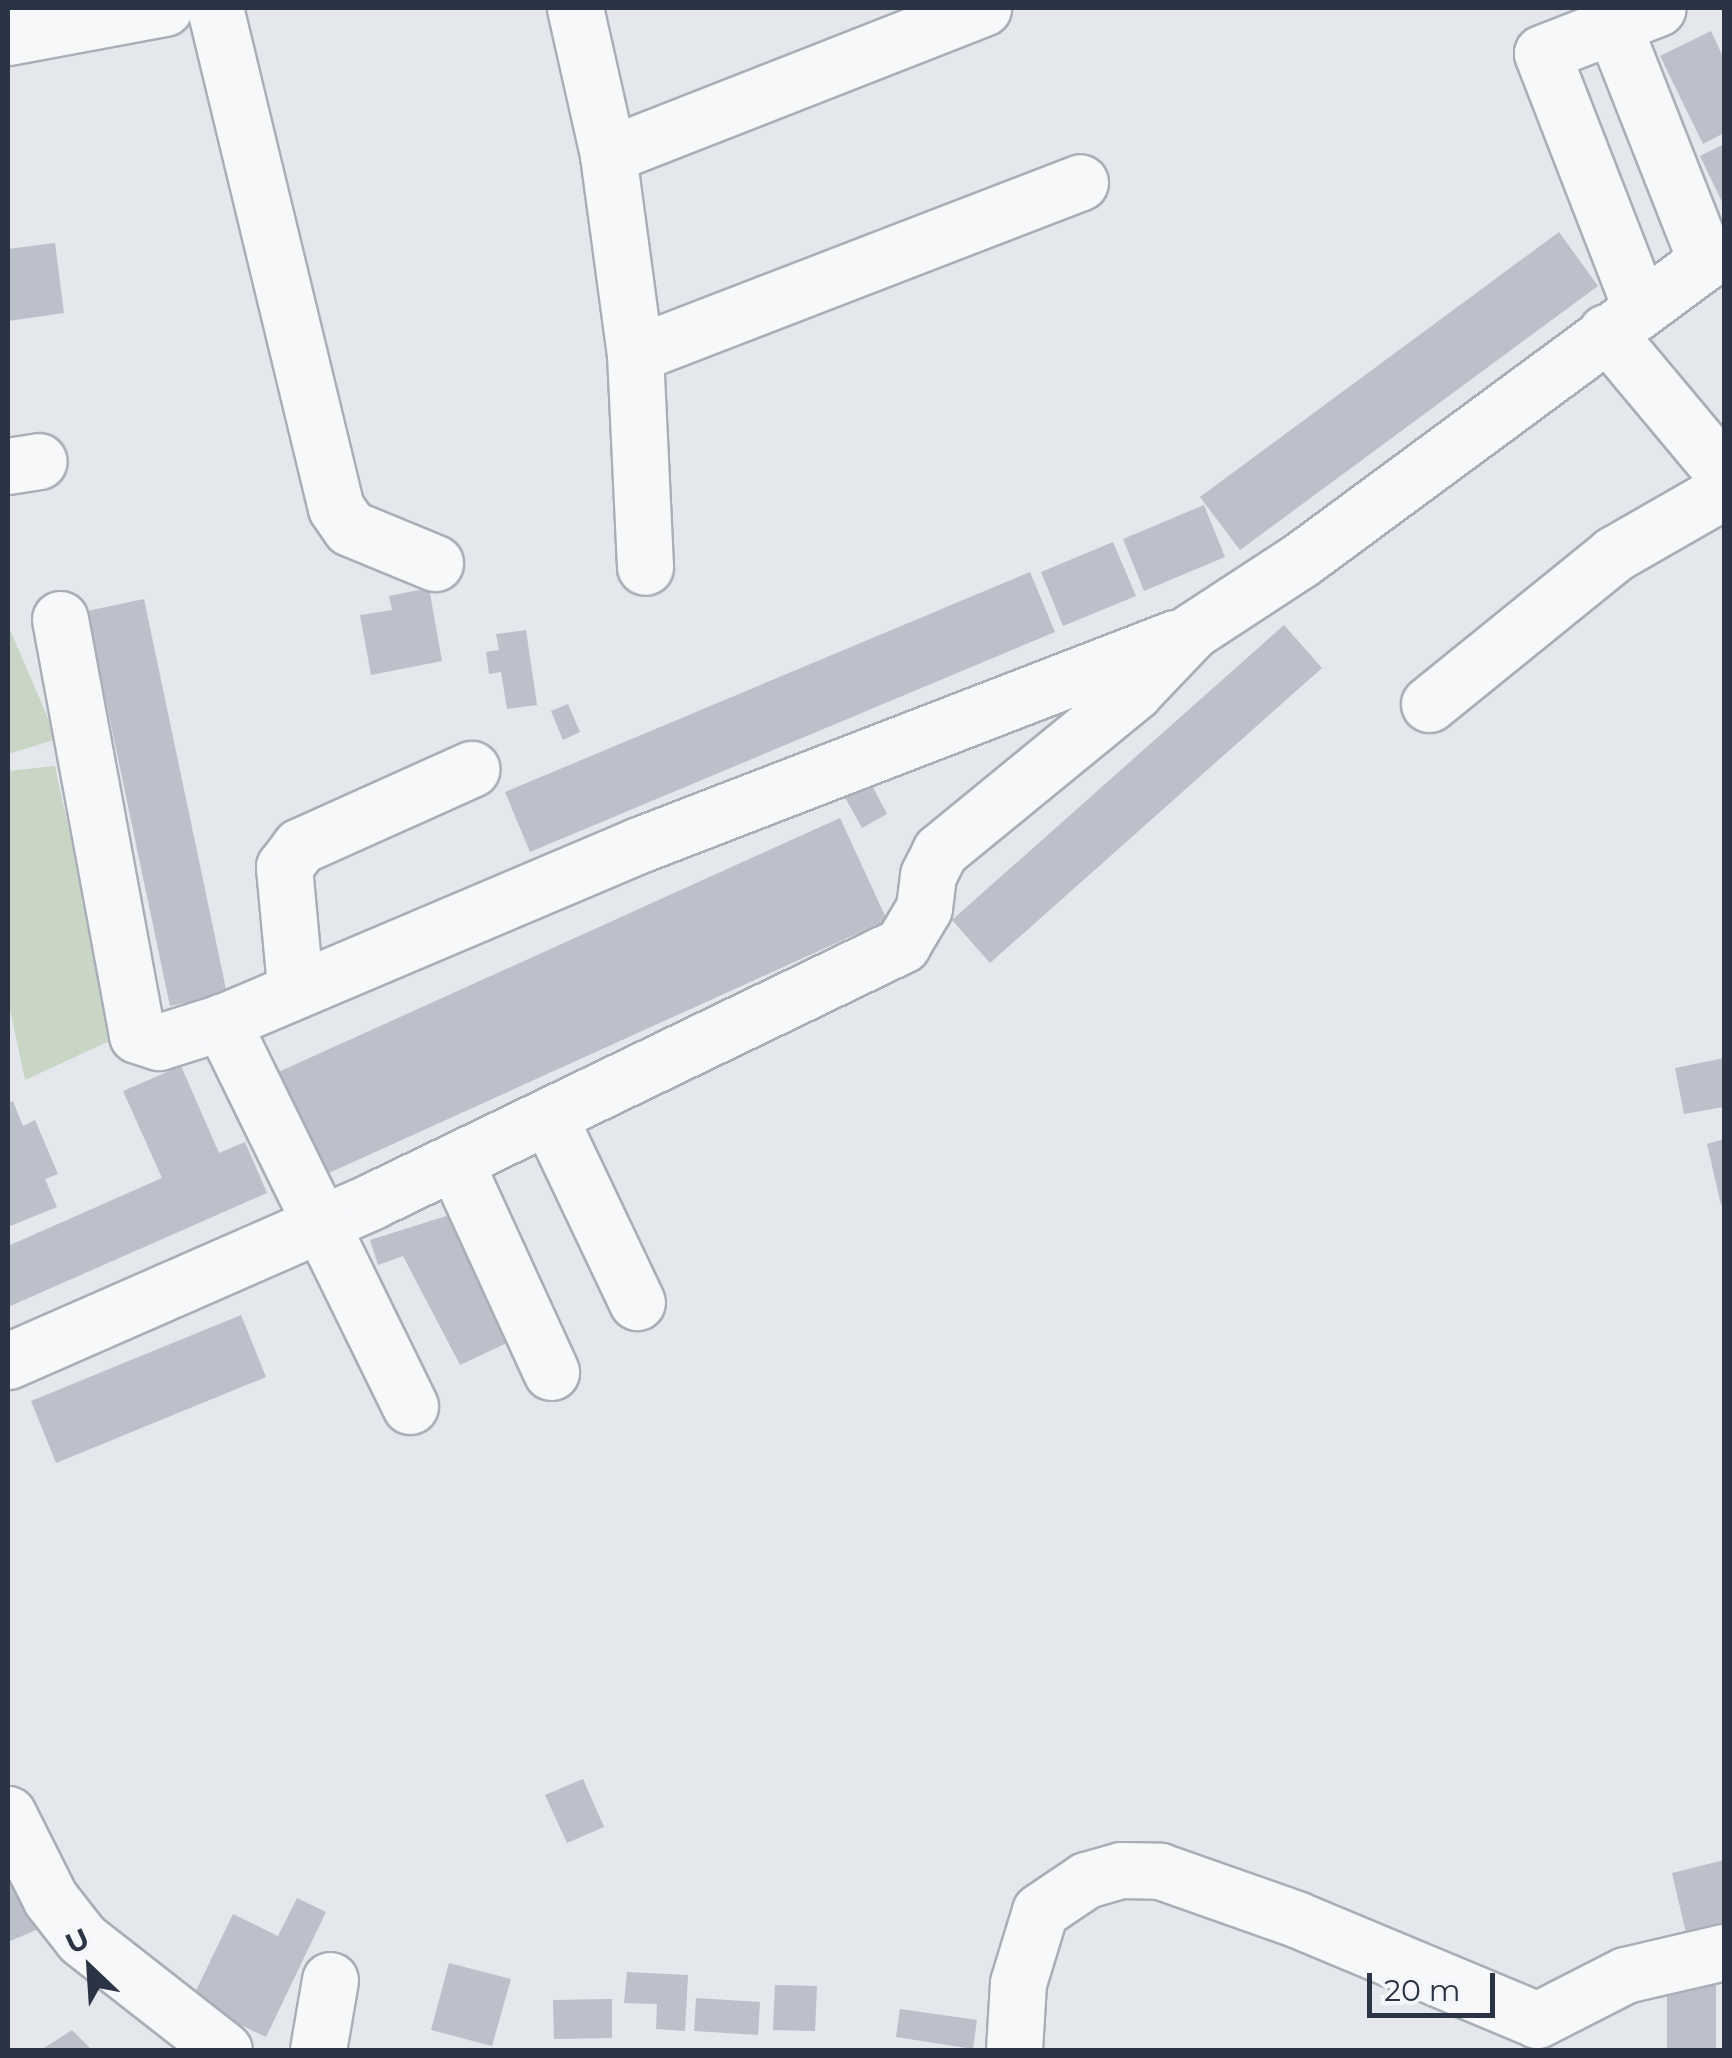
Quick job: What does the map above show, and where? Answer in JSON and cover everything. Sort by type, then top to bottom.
[{"type":"street","points":[[8,37],[164,8]]},
{"type":"street","points":[[215,8],[336,508],[350,528],[435,563]]},
{"type":"street","points":[[574,8],[608,155],[636,354],[644,567]]},
{"type":"street","points":[[608,155],[983,8]]},
{"type":"street","points":[[60,618],[137,1035],[159,1042],[222,1022],[294,986],[1192,631],[1302,559],[1623,318],[1706,261],[1636,16],[1542,53],[1623,318],[1724,473]]},
{"type":"street","points":[[636,354],[1080,182]]},
{"type":"street","points":[[1429,704],[1614,554],[1724,491]]},
{"type":"street","points":[[8,1361],[455,1162],[902,945],[924,908],[928,875],[940,852],[1134,692],[1192,631]]},
{"type":"street","points":[[294,986],[284,867],[300,846],[471,769]]},
{"type":"street","points":[[222,1022],[324,1222],[410,1406]]},
{"type":"street","points":[[549,1117],[637,1302]]},
{"type":"street","points":[[455,1162],[551,1372]]},
{"type":"street","points":[[8,1814],[50,1898],[82,1939],[224,2050]]},
{"type":"street","points":[[1014,2050],[1018,1983],[1040,1911],[1086,1880],[1120,1870],[1160,1871],[1296,1919],[1537,2020],[1626,1975],[1724,1952]]},
{"type":"street","points":[[318,2050],[330,1980]]},
{"type":"green space","points":[[8,625],[57,739],[8,754]]},
{"type":"green space","points":[[55,766],[114,1039],[25,1080],[8,1000],[8,771]]},
{"type":"building","points":[[1711,31],[1724,59],[1724,133],[1703,144],[1660,56]]},
{"type":"building","points":[[1724,144],[1724,206],[1700,156]]},
{"type":"building","points":[[1559,232],[1598,286],[1240,550],[1200,497]]},
{"type":"building","points":[[55,243],[64,313],[8,321],[8,249]]},
{"type":"building","points":[[1204,505],[1225,557],[1144,591],[1123,539]]},
{"type":"building","points":[[1113,542],[1136,596],[1063,626],[1041,572]]},
{"type":"building","points":[[1030,572],[1055,632],[530,852],[505,792]]},
{"type":"building","points":[[429,588],[442,661],[371,675],[360,615],[392,610],[389,596]]},
{"type":"building","points":[[144,599],[227,994],[170,1006],[87,611]]},
{"type":"building","points":[[1284,625],[1322,668],[990,963],[952,920]]},
{"type":"building","points":[[526,630],[537,705],[507,709],[501,672],[489,674],[486,652],[499,650],[496,634]]},
{"type":"building","points":[[568,704],[580,732],[563,740],[551,711]]},
{"type":"building","points":[[868,778],[887,814],[862,828],[842,792]]},
{"type":"building","points":[[840,818],[887,920],[320,1177],[274,1074]]},
{"type":"building","points":[[1724,1058],[1724,1107],[1684,1114],[1675,1068]]},
{"type":"building","points":[[181,1066],[219,1153],[245,1142],[267,1193],[8,1307],[8,1246],[162,1178],[123,1091]]},
{"type":"building","points":[[13,1101],[23,1126],[35,1120],[58,1174],[45,1179],[57,1207],[8,1227],[8,1103]]},
{"type":"building","points":[[1724,1139],[1724,1204],[1721,1205],[1707,1144]]},
{"type":"building","points":[[462,1211],[509,1342],[460,1365],[403,1256],[378,1265],[370,1240]]},
{"type":"building","points":[[241,1315],[266,1377],[56,1463],[31,1401]]},
{"type":"building","points":[[583,1779],[604,1827],[567,1843],[545,1795]]},
{"type":"building","points":[[8,1846],[43,1927],[8,1942]]},
{"type":"building","points":[[1724,1860],[1724,1938],[1689,1946],[1672,1873]]},
{"type":"building","points":[[297,1898],[326,1912],[266,2037],[191,2001],[233,1914],[278,1936]]},
{"type":"building","points":[[449,1963],[511,1979],[492,2046],[431,2030]]},
{"type":"building","points":[[627,1972],[688,1975],[685,2031],[656,2029],[657,2004],[624,2003]]},
{"type":"building","points":[[1667,1973],[1716,1974],[1716,2050],[1667,2050]]},
{"type":"building","points":[[775,1985],[817,1986],[815,2031],[773,2030]]},
{"type":"building","points":[[696,1998],[760,2002],[758,2035],[694,2031]]},
{"type":"building","points":[[612,1999],[612,2038],[554,2039],[553,2000]]},
{"type":"building","points":[[900,2009],[977,2020],[973,2049],[896,2037]]},
{"type":"building","points":[[72,2030],[92,2050],[41,2050]]}]
